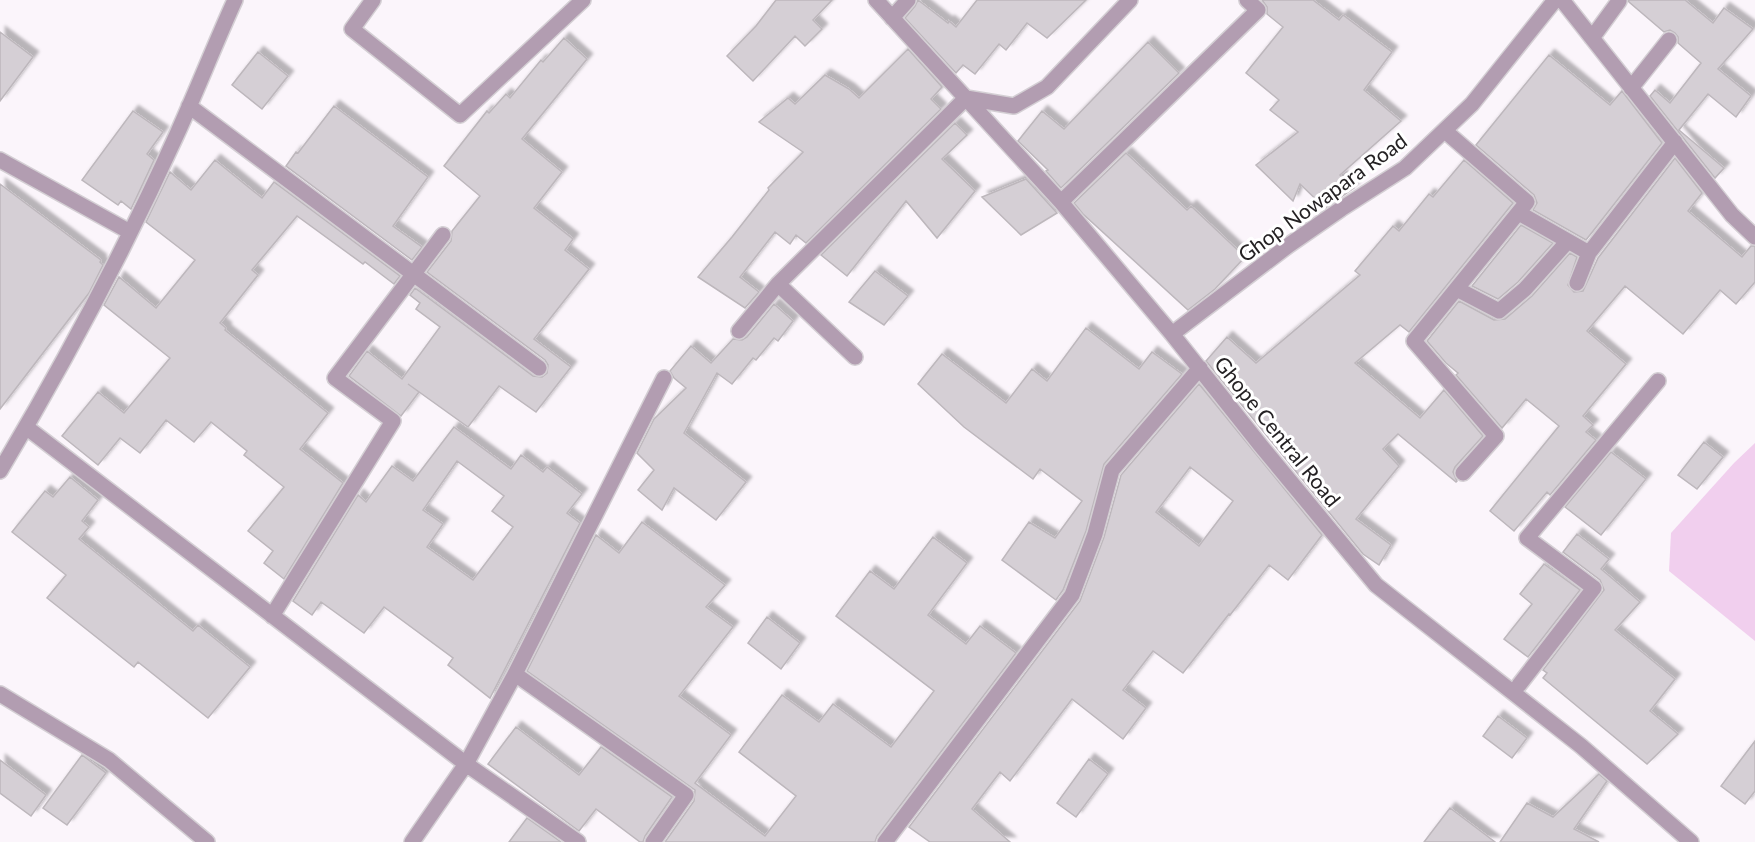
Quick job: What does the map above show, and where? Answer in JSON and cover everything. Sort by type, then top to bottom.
[{"type":"street","points":[[0,471],[48,391],[130,232],[235,0]]},
{"type":"street","points":[[373,0],[352,28],[460,115],[583,0]]},
{"type":"street","name":"Ghope Central Road","points":[[876,0],[1061,201],[1376,585],[1581,746],[1691,842]]},
{"type":"street","points":[[892,18],[908,0]]},
{"type":"street","points":[[740,331],[778,284],[966,98],[1014,106],[1047,87],[1130,0]]},
{"type":"street","points":[[1061,201],[1258,10],[1247,0]]},
{"type":"street","name":"Ghop Nowapara Road","points":[[1172,334],[1289,245],[1405,168],[1472,104],[1555,0]]},
{"type":"street","points":[[1562,0],[1732,215],[1755,237]]},
{"type":"street","points":[[1592,38],[1619,1]]},
{"type":"street","points":[[1631,88],[1669,40]]},
{"type":"street","points":[[189,106],[539,368]]},
{"type":"street","points":[[1445,130],[1527,202],[1414,341],[1496,436],[1463,473]]},
{"type":"street","points":[[1577,283],[1589,253],[1675,142]]},
{"type":"street","points":[[0,160],[130,232]]},
{"type":"street","points":[[1519,213],[1589,253]]},
{"type":"street","points":[[272,616],[393,421],[335,378],[443,235]]},
{"type":"street","points":[[1457,289],[1499,311],[1525,289],[1568,241]]},
{"type":"street","points":[[778,284],[855,357]]},
{"type":"street","points":[[885,842],[1071,595],[1095,534],[1112,470],[1200,368]]},
{"type":"street","points":[[412,842],[466,764],[515,674],[664,378]]},
{"type":"street","points":[[1519,685],[1594,588],[1527,538],[1658,381]]},
{"type":"street","points":[[26,427],[466,764],[578,842]]},
{"type":"street","points":[[515,674],[686,795],[653,842]]},
{"type":"street","points":[[0,694],[110,760],[207,842]]},
{"type":"shaded area","points":[[1755,443],[1755,641],[1669,571],[1671,533]]},
{"type":"building","points":[[776,0],[832,0],[813,20],[822,29],[805,46],[795,36],[753,81],[727,56],[756,26]]},
{"type":"building","points":[[918,0],[956,27],[977,0],[1086,0],[1047,38],[1027,23],[1006,50],[999,44],[975,74],[963,65],[956,73],[905,18]]},
{"type":"building","points":[[1262,0],[1313,0],[1339,20],[1343,15],[1392,52],[1364,90],[1401,121],[1340,175],[1354,188],[1325,208],[1300,184],[1293,201],[1256,165],[1298,132],[1270,110],[1279,100],[1246,73],[1283,27],[1267,14],[1267,7]]},
{"type":"building","points":[[1628,0],[1685,0],[1713,23],[1724,8],[1753,29],[1718,69],[1751,96],[1736,117],[1708,94],[1679,130],[1724,168],[1715,178],[1650,96],[1655,90],[1670,103],[1701,63],[1678,43],[1675,33],[1670,30],[1664,32]]},
{"type":"building","points":[[0,32],[33,57],[0,101]]},
{"type":"building","points":[[564,38],[587,59],[522,139],[562,172],[534,208],[573,239],[565,250],[589,269],[534,339],[571,367],[536,412],[499,386],[468,427],[408,384],[419,392],[401,416],[349,376],[367,351],[402,379],[440,327],[416,309],[420,303],[410,295],[415,288],[533,376],[542,377],[547,373],[548,365],[545,360],[427,272],[451,241],[452,231],[480,196],[444,166],[487,111],[489,113],[506,94],[510,98],[541,60],[543,62]]},
{"type":"building","points":[[1148,42],[1179,73],[1061,188],[1046,171],[1048,170],[1018,141],[1042,111],[1064,129]]},
{"type":"building","points":[[908,49],[942,87],[931,99],[941,109],[806,243],[796,235],[790,244],[775,232],[740,277],[759,292],[745,308],[698,277],[769,190],[768,188],[803,152],[759,122],[788,98],[795,104],[825,75],[849,89],[859,98]]},
{"type":"building","points":[[258,52],[288,76],[262,109],[232,85]]},
{"type":"building","points":[[1549,55],[1610,105],[1622,91],[1662,143],[1586,240],[1533,210],[1537,203],[1534,195],[1476,145]]},
{"type":"building","points":[[334,106],[428,177],[393,226],[422,247],[412,260],[286,166]]},
{"type":"building","points":[[133,111],[163,132],[147,154],[154,160],[131,209],[121,201],[118,205],[82,180]]},
{"type":"building","points":[[955,123],[967,135],[942,159],[975,191],[937,238],[906,201],[847,276],[821,255]]},
{"type":"building","points":[[1126,153],[1187,210],[1191,206],[1245,257],[1215,289],[1188,310],[1083,214],[1074,203]]},
{"type":"building","points":[[1675,158],[1702,193],[1688,211],[1742,257],[1751,246],[1755,246],[1755,282],[1736,304],[1720,290],[1683,334],[1625,286],[1587,331],[1626,364],[1583,416],[1593,425],[1586,432],[1596,440],[1550,495],[1547,492],[1514,531],[1490,511],[1559,426],[1526,399],[1502,428],[1456,375],[1458,373],[1427,341],[1459,301],[1494,320],[1505,319],[1532,296],[1570,253],[1577,257],[1568,285],[1574,292],[1583,291],[1598,258]]},
{"type":"building","points":[[215,160],[262,198],[274,182],[400,276],[394,284],[297,216],[252,270],[258,275],[220,323],[226,328],[225,330],[328,413],[300,449],[343,483],[284,579],[264,563],[273,551],[248,531],[284,487],[244,455],[247,451],[211,422],[194,442],[166,420],[140,453],[120,438],[98,465],[62,436],[98,392],[124,413],[170,358],[104,305],[119,277],[156,308],[195,260],[146,222],[170,172],[191,190]]},
{"type":"building","points":[[1464,160],[1513,203],[1409,332],[1400,325],[1355,363],[1420,418],[1444,390],[1483,436],[1455,467],[1453,472],[1456,482],[1398,434],[1383,449],[1399,466],[1356,519],[1391,545],[1379,565],[1363,554],[1206,361],[1227,337],[1256,363],[1360,275],[1355,271],[1393,226],[1399,231],[1429,194],[1433,197]]},
{"type":"building","points":[[1026,179],[1057,213],[1021,235],[982,197]]},
{"type":"building","points":[[0,184],[101,260],[103,265],[89,293],[0,409]]},
{"type":"building","points":[[1521,225],[1553,243],[1518,282],[1498,299],[1472,286]]},
{"type":"building","points":[[875,271],[908,296],[884,325],[849,302]]},
{"type":"building","points":[[774,304],[793,321],[778,341],[774,338],[756,360],[753,358],[732,384],[717,373],[684,433],[746,482],[716,520],[674,488],[662,510],[638,490],[654,470],[637,453],[654,419],[686,388],[674,378],[670,371],[691,346],[711,363],[733,339],[742,340],[747,337]]},
{"type":"building","points":[[1086,328],[1139,369],[1152,352],[1182,374],[1104,464],[1086,531],[1063,590],[1056,600],[1002,560],[1029,522],[1055,538],[1082,501],[1040,469],[1033,479],[964,427],[918,384],[942,354],[1006,403],[1032,369],[1047,381]]},
{"type":"building","points":[[1199,384],[1322,535],[1288,580],[1269,565],[1183,673],[1153,651],[1123,690],[1146,708],[1123,739],[1072,699],[1010,781],[1000,772],[972,809],[1010,842],[930,842],[909,827],[1080,601],[1104,537],[1121,475]],"holes":[[[1190,467],[1233,501],[1199,546],[1156,512]]]},
{"type":"building","points":[[454,427],[511,469],[521,455],[543,472],[547,467],[582,494],[567,513],[580,523],[490,698],[448,665],[453,658],[384,607],[364,633],[321,602],[312,615],[293,601],[358,495],[366,502],[392,466],[413,481]],"holes":[[[457,461],[504,496],[492,511],[513,527],[473,580],[427,547],[443,524],[423,510]]]},
{"type":"building","points":[[1704,442],[1723,457],[1697,489],[1678,475]]},
{"type":"building","points":[[1611,452],[1646,479],[1601,535],[1565,507]]},
{"type":"building","points":[[70,477],[98,500],[82,521],[89,527],[79,539],[193,631],[198,625],[250,667],[208,718],[138,662],[134,667],[47,598],[66,575],[12,532],[45,491],[53,497]]},
{"type":"building","points":[[642,522],[725,585],[706,607],[733,627],[679,696],[731,735],[695,783],[765,836],[796,796],[739,752],[782,695],[819,722],[833,704],[891,747],[934,691],[836,616],[870,571],[894,589],[933,537],[967,563],[928,615],[966,644],[980,626],[1016,653],[877,836],[875,842],[665,842],[694,801],[695,790],[527,671],[596,535],[619,553]]},
{"type":"building","points":[[1577,534],[1609,559],[1601,569],[1640,602],[1615,630],[1675,679],[1650,711],[1678,734],[1647,764],[1543,678],[1547,673],[1543,670],[1604,590],[1600,580],[1563,552]]},
{"type":"building","points":[[1544,564],[1580,590],[1528,657],[1504,639],[1532,604],[1520,594]]},
{"type":"building","points":[[767,617],[800,643],[781,669],[748,643]]},
{"type":"building","points":[[1498,716],[1527,738],[1512,758],[1483,736]]},
{"type":"building","points":[[516,727],[579,775],[601,747],[672,797],[643,842],[596,809],[579,831],[488,764]]},
{"type":"building","points":[[1755,741],[1755,791],[1745,804],[1721,786]]},
{"type":"building","points":[[82,755],[106,773],[67,825],[43,808]]},
{"type":"building","points":[[1089,759],[1108,774],[1076,817],[1057,803]]},
{"type":"building","points":[[0,760],[46,795],[31,816],[0,793]]},
{"type":"building","points":[[1599,774],[1607,781],[1574,829],[1599,842],[1500,842],[1527,803],[1553,817]]},
{"type":"building","points":[[1450,808],[1495,842],[1424,842]]},
{"type":"building","points":[[527,818],[561,842],[509,842]]}]
